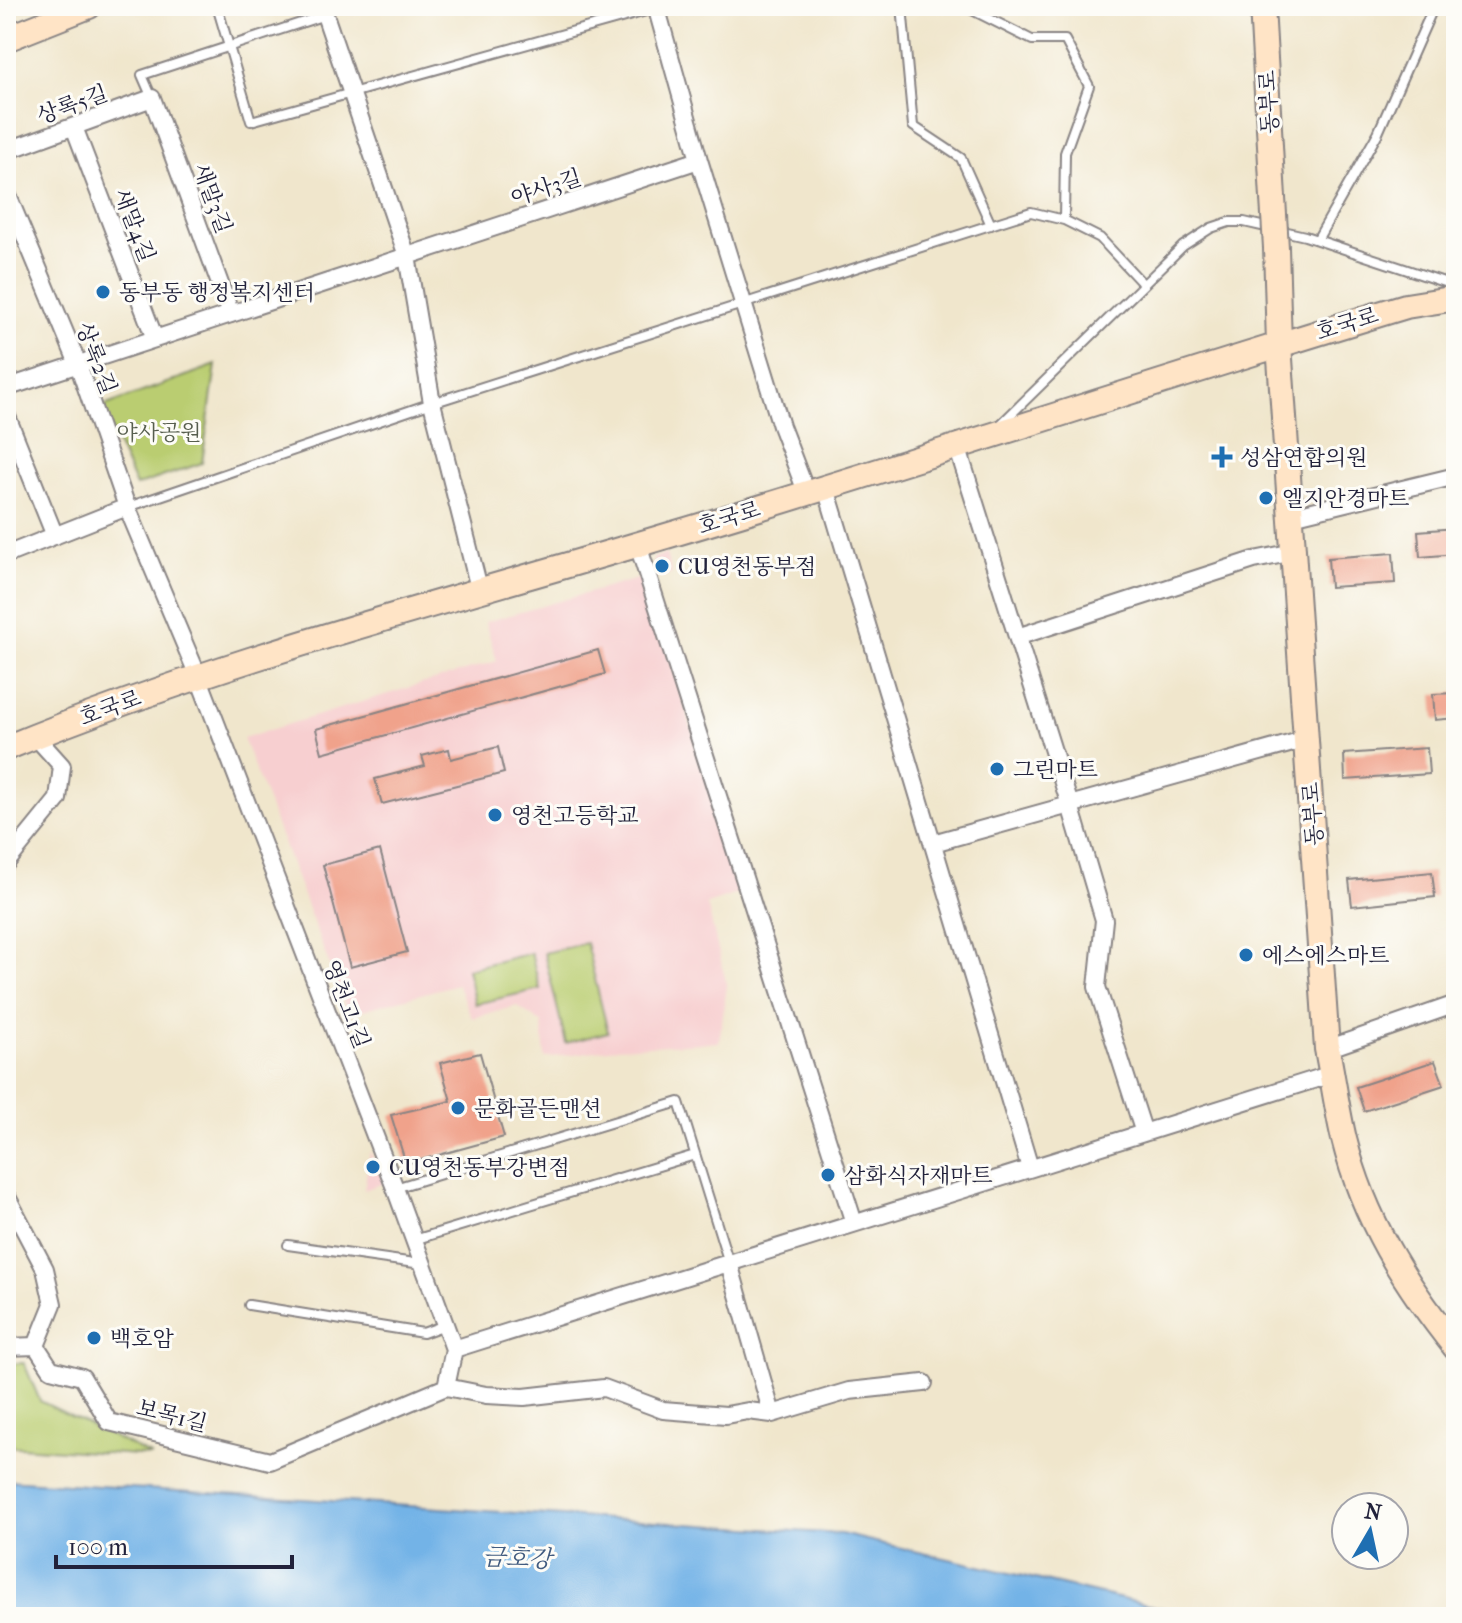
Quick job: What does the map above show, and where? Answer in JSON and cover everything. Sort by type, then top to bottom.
[{"type":"main road","points":[[6,39],[89,6]]},
{"type":"main road","name":"동부로","points":[[1262,6],[1279,344],[1327,1049],[1344,1141],[1365,1201],[1387,1249],[1414,1295],[1456,1348]]},
{"type":"main road","name":"호국로","points":[[6,748],[87,714],[198,676],[816,491],[1279,344],[1406,306],[1456,298]]},
{"type":"street","points":[[657,7],[699,160],[781,426],[816,491],[933,843],[1030,1168]]},
{"type":"street","points":[[323,11],[407,256],[432,403],[480,592]]},
{"type":"street","name":"상록5길","points":[[6,151],[152,98]]},
{"type":"street","name":"새말3길","points":[[152,98],[231,314]]},
{"type":"street","name":"새말4길","points":[[74,127],[155,339]]},
{"type":"street","name":"야사3길","points":[[6,388],[699,160]]},
{"type":"street","name":"상록2길","points":[[6,191],[78,364],[127,507],[198,676]]},
{"type":"street","points":[[6,414],[55,536]]},
{"type":"street","points":[[957,446],[1104,920],[1097,987],[1144,1133]]},
{"type":"street","points":[[1292,516],[1456,476]]},
{"type":"street","points":[[6,555],[127,507]]},
{"type":"street","points":[[638,545],[854,1223]]},
{"type":"street","points":[[1017,637],[1254,560],[1294,552]]},
{"type":"street","name":"영천고1길","points":[[198,676],[454,1349]]},
{"type":"street","points":[[6,863],[58,799],[62,766],[35,736]]},
{"type":"street","points":[[933,843],[1307,739]]},
{"type":"street","points":[[1327,1049],[1456,1004]]},
{"type":"street","points":[[924,1383],[849,1391],[772,1414],[748,1411],[726,1415],[663,1410],[604,1388],[524,1397],[486,1395],[446,1387],[454,1349],[1332,1074]]},
{"type":"street","points":[[6,1195],[45,1269],[53,1304],[36,1346],[6,1347]]},
{"type":"street","points":[[729,1263],[772,1414]]},
{"type":"street","name":"보목1길","points":[[36,1346],[51,1369],[82,1377],[109,1422],[270,1461],[446,1387]]},
{"type":"lane","points":[[217,6],[251,121],[657,7]]},
{"type":"lane","points":[[902,6],[913,126],[961,158],[991,225]]},
{"type":"lane","points":[[964,6],[1032,40],[1065,40],[1089,86],[1065,153],[1064,220]]},
{"type":"lane","points":[[1317,240],[1378,133],[1434,6]]},
{"type":"lane","points":[[152,98],[142,75],[229,47],[323,11]]},
{"type":"lane","points":[[127,507],[432,403],[1031,212],[1064,220],[1100,238],[1143,284]]},
{"type":"lane","points":[[988,436],[1183,246],[1211,228],[1229,222],[1259,224],[1317,240],[1456,286]]},
{"type":"lane","points":[[395,1188],[679,1102],[729,1263]]},
{"type":"lane","points":[[414,1240],[695,1155]]},
{"type":"lane","points":[[288,1245],[423,1265]]},
{"type":"lane","points":[[249,1305],[423,1333],[445,1325]]},
{"type":"shaded area","name":"CU영천동부점","points":[[666,554],[672,574],[658,577],[653,558]]},
{"type":"shaded area","name":"영천고등학교","points":[[645,577],[742,892],[707,904],[727,986],[719,1042],[616,1048],[545,1058],[542,1023],[517,1006],[472,1018],[457,984],[348,1014],[243,738],[497,661],[485,622]]},
{"type":"shaded area","name":"CU영천동부강변점","points":[[370,1151],[384,1183],[364,1190]]},
{"type":"green space","name":"야사공원","points":[[216,365],[202,463],[136,486],[101,407]]},
{"type":"green space","points":[[586,943],[608,1032],[566,1043],[544,953]]},
{"type":"green space","points":[[531,953],[540,989],[475,1004],[467,969]]},
{"type":"green space","points":[[24,1363],[40,1401],[152,1456],[6,1446],[6,1364]]},
{"type":"water","name":"금호강","points":[[6,1480],[841,1534],[1200,1617],[6,1617]]},
{"type":"building","points":[[1456,528],[1456,554],[1420,557],[1418,531]]},
{"type":"building","points":[[1393,553],[1395,583],[1330,587],[1328,558]]},
{"type":"building","points":[[598,650],[605,674],[322,753],[316,729]]},
{"type":"building","points":[[1456,693],[1456,718],[1435,720],[1433,694]]},
{"type":"building","points":[[498,747],[504,773],[382,804],[375,779],[425,766],[422,756],[449,749],[451,759]]},
{"type":"building","points":[[1427,748],[1429,774],[1345,780],[1344,754]]},
{"type":"building","points":[[380,850],[407,952],[350,967],[323,865]]},
{"type":"building","points":[[1432,872],[1435,897],[1352,906],[1349,880]]},
{"type":"building","name":"문화골든맨션","points":[[480,1053],[504,1137],[406,1164],[391,1115],[451,1101],[440,1063]]},
{"type":"building","points":[[1435,1061],[1444,1085],[1364,1111],[1356,1087]]},
{"type":"place","name":"동부동 행정복지센터","points":[[103,292]]},
{"type":"place","name":"성삼연합의원","points":[[1222,457]]},
{"type":"place","name":"엘지안경마트","points":[[1266,498]]},
{"type":"place","name":"CU영천동부점","points":[[662,566]]},
{"type":"place","name":"그린마트","points":[[997,769]]},
{"type":"place","name":"영천고등학교","points":[[495,815]]},
{"type":"place","name":"에스에스마트","points":[[1246,955]]},
{"type":"place","name":"문화골든맨션","points":[[458,1108]]},
{"type":"place","name":"CU영천동부강변점","points":[[373,1167]]},
{"type":"place","name":"삼화식자재마트","points":[[828,1175]]},
{"type":"place","name":"백호암","points":[[94,1338]]}]
